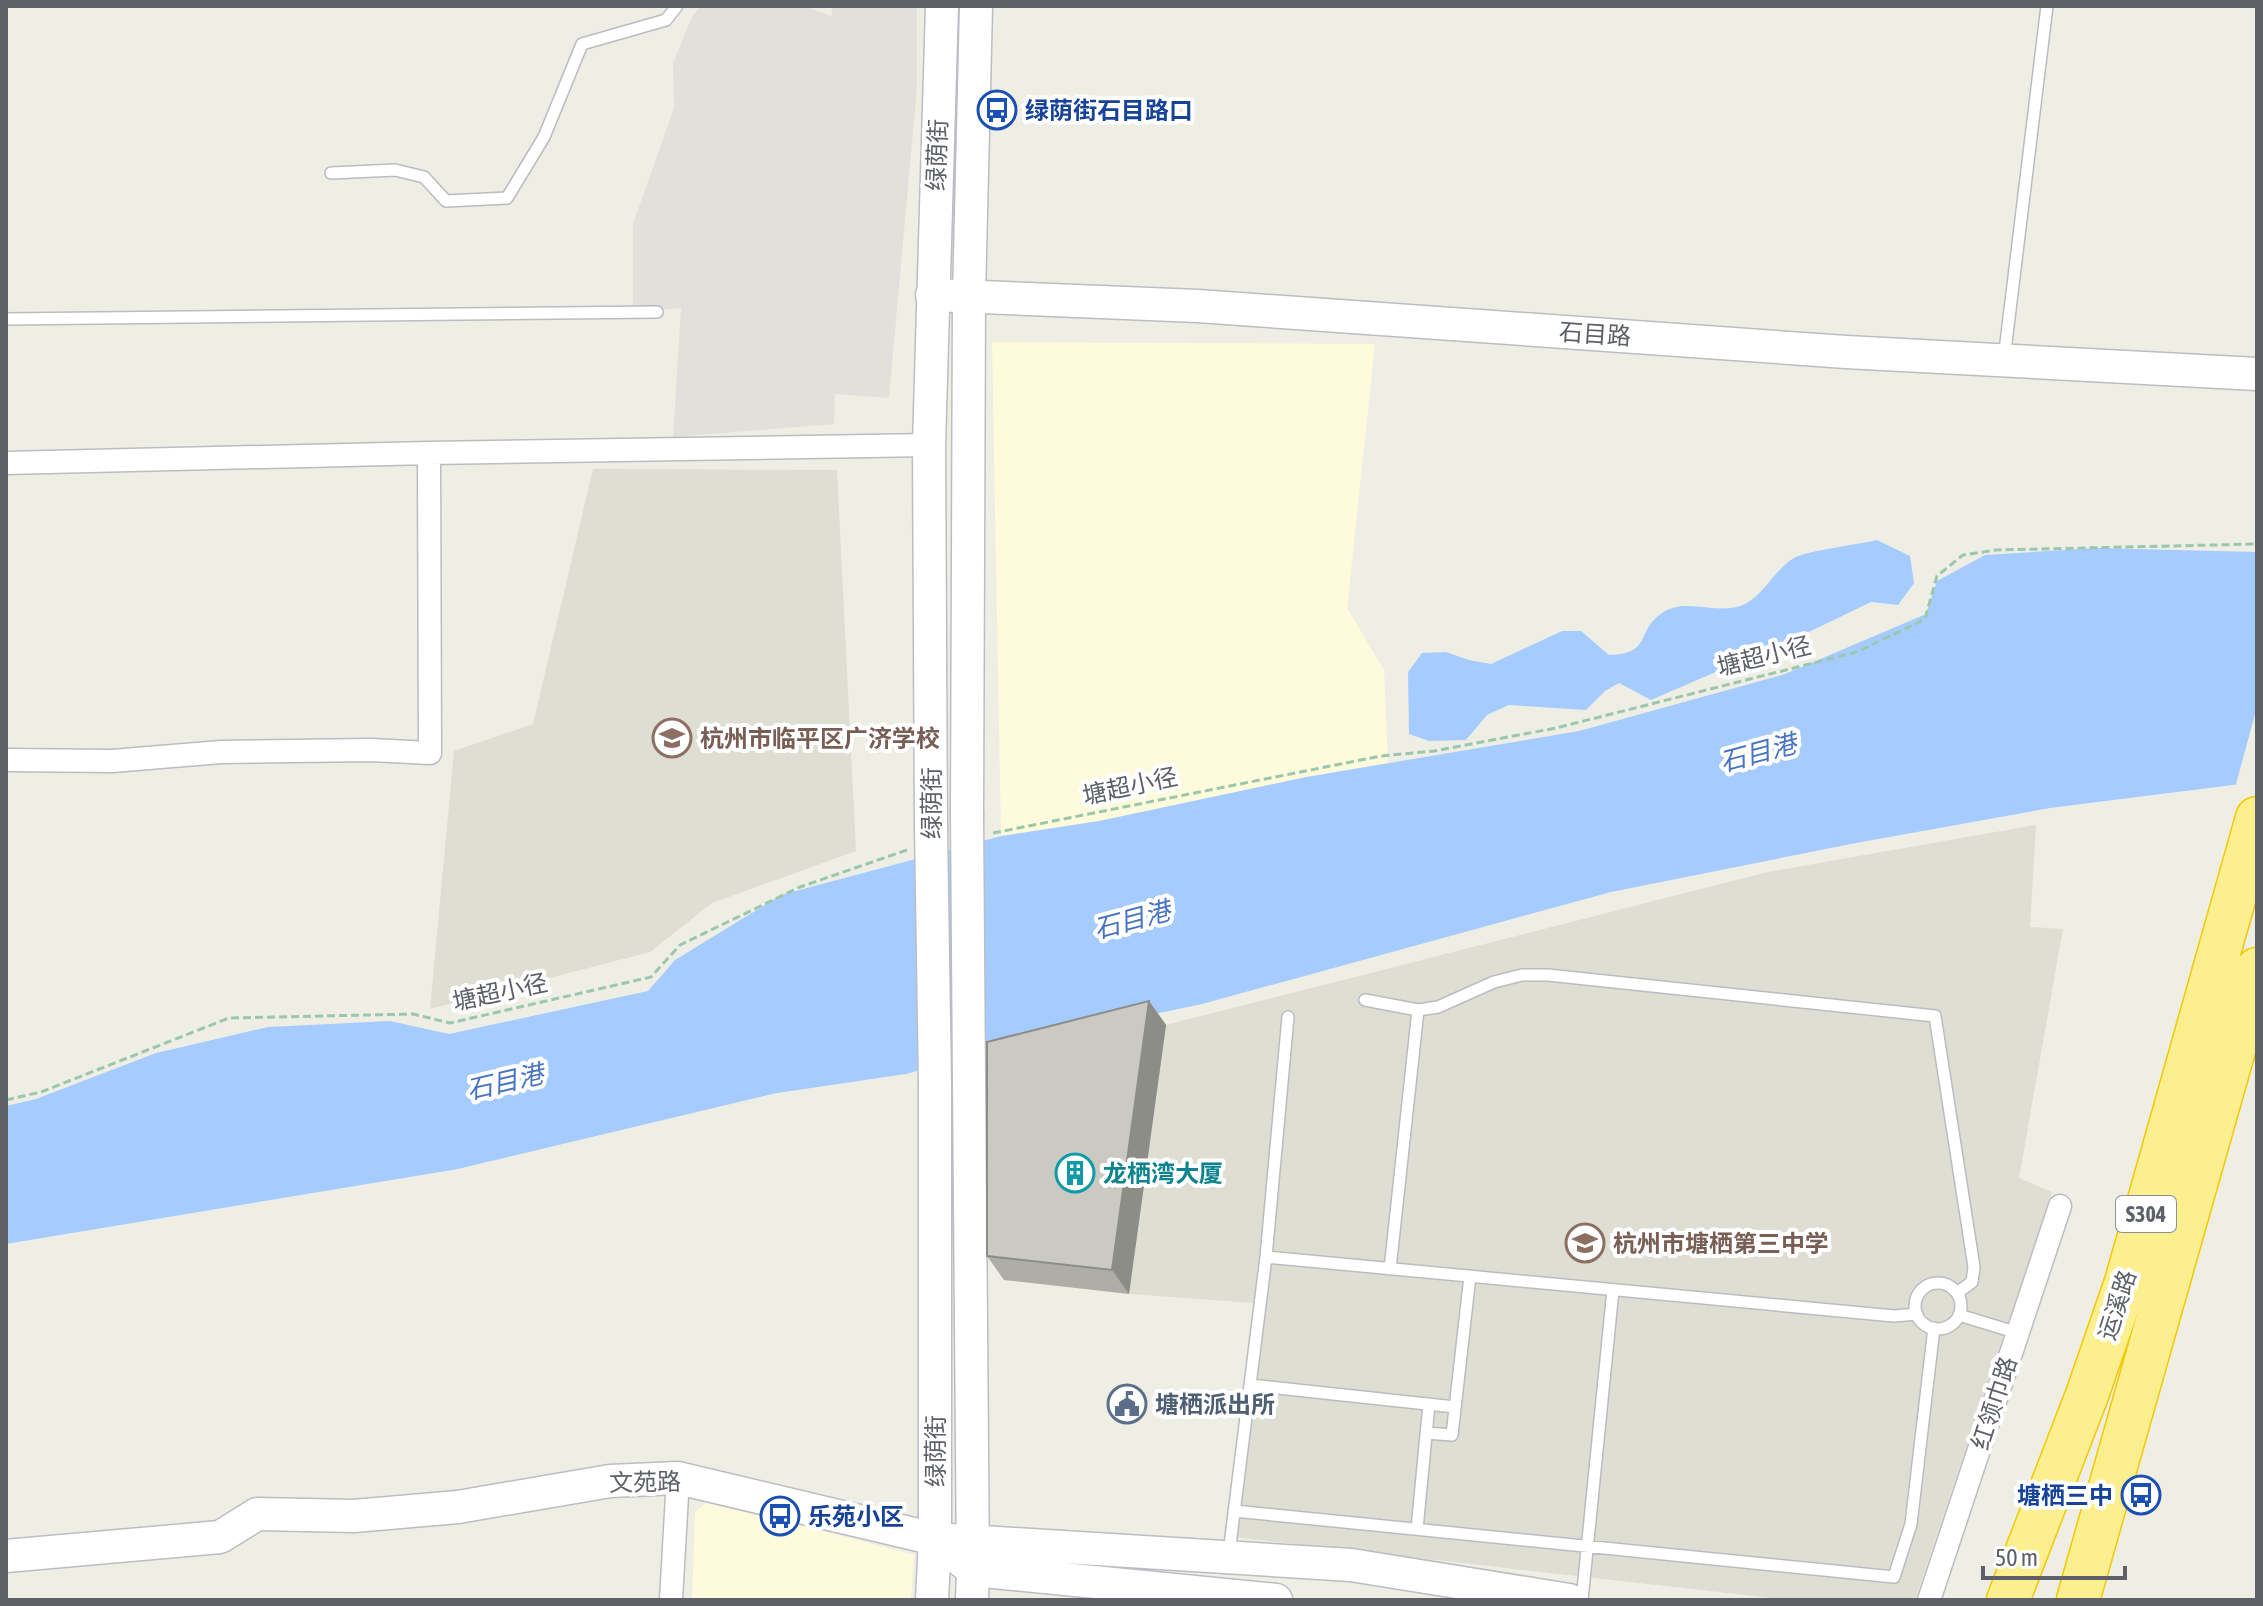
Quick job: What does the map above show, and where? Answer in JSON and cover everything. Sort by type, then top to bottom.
[{"type":"highway","name":"运溪路","points":[[2008,1600],[2087,1395],[2126,1282],[2257,818]]},
{"type":"highway","name":"运溪路","points":[[2078,1600],[2257,969]]},
{"type":"street","name":"绿荫街","points":[[932,1600],[935,1539],[935,1085],[924,838],[932,295],[942,6]]},
{"type":"street","name":"绿荫街","points":[[973,1571],[969,1080],[974,824],[969,297],[976,6]]},
{"type":"street","name":"石目路","points":[[932,295],[1198,306],[1831,351],[2257,374]]},
{"type":"street","points":[[6,463],[929,445]]},
{"type":"street","points":[[6,760],[112,761],[221,752],[371,750],[430,753],[429,453]]},
{"type":"street","name":"红领巾路","points":[[1929,1600],[2060,1206]]},
{"type":"street","points":[[671,1600],[678,1478]]},
{"type":"street","name":"文苑路","points":[[6,1556],[220,1537],[257,1514],[369,1515],[458,1507],[610,1481],[678,1478],[935,1539],[973,1571]]},
{"type":"street","points":[[973,1571],[1228,1558],[1351,1565],[1569,1600]]},
{"type":"street","points":[[973,1571],[1276,1600]]},
{"type":"lane","points":[[331,173],[395,170],[424,177],[446,201],[507,198],[544,137],[582,44],[666,20],[677,6]]},
{"type":"lane","points":[[2004,359],[2047,6]]},
{"type":"lane","points":[[6,319],[657,312]]},
{"type":"lane","points":[[1365,1000],[1418,1010],[1438,1007],[1494,982],[1522,975],[1548,975],[1935,1016],[1974,1267],[1972,1282],[1957,1293]]},
{"type":"lane","points":[[1390,1269],[1418,1010]]},
{"type":"lane","points":[[1228,1558],[1266,1257],[1288,1017]]},
{"type":"lane","points":[[1266,1257],[1894,1316],[1917,1314]]},
{"type":"lane","points":[[1426,1433],[1452,1435],[1470,1276]]},
{"type":"lane","points":[[1931,1284],[1946,1284],[1957,1293],[1959,1315],[1949,1326],[1934,1328],[1926,1325],[1917,1314],[1915,1306],[1920,1293],[1931,1284]]},
{"type":"lane","points":[[1582,1600],[1613,1290]]},
{"type":"lane","points":[[1959,1315],[2018,1333]]},
{"type":"lane","points":[[1234,1511],[1894,1577],[1911,1524],[1934,1328]]},
{"type":"lane","points":[[1250,1385],[1455,1407]]},
{"type":"lane","points":[[1417,1529],[1429,1404]]},
{"type":"path","name":"塘超小径","points":[[974,824],[1352,761],[1434,751],[1556,728],[1857,652],[1925,619],[1937,576],[1963,555],[1996,550],[2257,544]]},
{"type":"path","name":"塘超小径","points":[[6,1100],[41,1092],[229,1018],[413,1014],[450,1023],[651,977],[680,945],[800,887],[924,838]]},
{"type":"shaded area","points":[[700,6],[805,6],[831,16],[833,6],[917,6],[917,87],[889,398],[835,394],[834,424],[673,437],[681,308],[633,312],[633,224],[674,108],[673,63],[692,17]]},
{"type":"shaded area","points":[[992,342],[1375,344],[1347,608],[1384,670],[1388,763],[1099,821],[1001,836]]},
{"type":"shaded area","name":"杭州市临平区广济学校","points":[[593,469],[837,470],[856,851],[712,903],[650,952],[430,1009],[454,751],[533,724]]},
{"type":"shaded area","name":"杭州市塘栖第三中学","points":[[2036,825],[2030,927],[2063,929],[2019,1178],[2052,1192],[1915,1600],[1789,1600],[1224,1536],[1255,1303],[1129,1294],[1166,1025],[1768,872]]},
{"type":"shaded area","points":[[709,1501],[914,1555],[911,1600],[692,1600],[695,1512]]},
{"type":"water","points":[[1877,540],[1910,556],[1914,583],[1898,605],[1871,602],[1651,700],[1619,683],[1605,691],[1586,710],[1509,705],[1487,715],[1466,740],[1429,741],[1409,734],[1408,672],[1422,653],[1446,652],[1491,664],[1562,631],[1581,631],[1609,655],[1623,654],[1638,646],[1654,620],[1671,608],[1724,608],[1745,604],[1800,555]]},
{"type":"water","name":"石目港","points":[[2096,548],[2257,552],[2257,782],[2050,808],[1611,892],[1202,1004],[1012,1044],[906,1074],[777,1093],[458,1169],[6,1244],[6,1106],[36,1099],[156,1053],[268,1027],[390,1021],[449,1034],[648,991],[675,960],[781,895],[1001,836],[1099,821],[1306,777],[1579,731],[1785,674],[1926,614],[1937,581],[1985,555]]},
{"type":"pier","points":[[2257,707],[2257,786],[2235,788]]},
{"type":"building","name":"龙栖湾大厦","points":[[1149,1001],[1112,1270],[987,1256],[987,1042]]},
{"type":"place","name":"绿荫街石目路口","points":[[997,110]]},
{"type":"place","name":"杭州市临平区广济学校","points":[[672,738]]},
{"type":"place","name":"龙栖湾大厦","points":[[1075,1173]]},
{"type":"place","name":"杭州市塘栖第三中学","points":[[1585,1243]]},
{"type":"place","name":"塘栖派出所","points":[[1127,1404]]},
{"type":"place","name":"塘栖三中","points":[[2141,1495]]},
{"type":"place","name":"乐苑小区","points":[[780,1516]]}]
